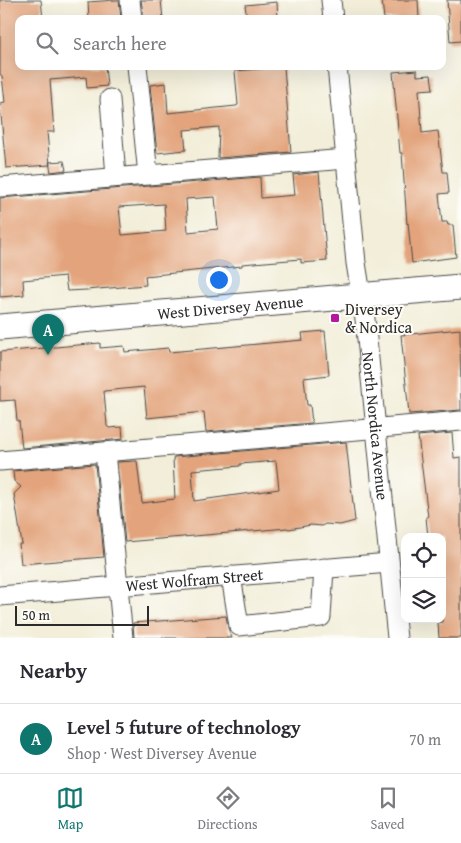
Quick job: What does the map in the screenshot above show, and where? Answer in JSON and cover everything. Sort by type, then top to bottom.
[{"type":"main road","name":"West Diversey Avenue","points":[[0,327],[461,287]]},
{"type":"street","points":[[130,0],[132,15]]},
{"type":"street","points":[[331,0],[333,15]]},
{"type":"street","points":[[137,70],[148,175]]},
{"type":"street","name":"North Nordica Avenue","points":[[337,70],[356,263],[376,428],[397,638]]},
{"type":"street","points":[[110,99],[116,178]]},
{"type":"street","points":[[0,187],[346,159]]},
{"type":"street","points":[[0,461],[461,421]]},
{"type":"street","points":[[105,452],[123,638]]},
{"type":"street","name":"West Wolfram Street","points":[[0,596],[389,563]]},
{"type":"street","points":[[231,576],[240,626],[321,617],[324,568]]},
{"type":"building","points":[[0,0],[41,0],[43,15],[15,15],[15,70],[105,70],[107,86],[87,88],[86,77],[50,80],[54,132],[47,132],[50,165],[6,168],[0,105],[0,103],[5,102],[2,76],[0,74]]},
{"type":"building","points":[[119,0],[121,15],[89,15],[88,2]]},
{"type":"building","points":[[141,0],[161,0],[163,15],[143,15]]},
{"type":"building","points":[[418,0],[419,15],[384,15],[382,1]]},
{"type":"building","points":[[447,0],[461,0],[461,41],[450,42]]},
{"type":"building","points":[[277,2],[278,15],[246,15],[245,5]]},
{"type":"building","points":[[284,70],[291,152],[218,158],[219,127],[184,130],[186,150],[157,153],[150,85],[166,83],[168,113],[236,106],[238,105],[235,71]]},
{"type":"building","points":[[417,70],[417,76],[431,75],[433,89],[419,90],[422,133],[438,131],[443,172],[447,172],[449,193],[439,194],[442,222],[453,225],[456,257],[412,263],[393,72]]},
{"type":"building","points":[[64,161],[66,170],[51,172],[49,162]]},
{"type":"building","points":[[319,172],[327,261],[301,263],[301,259],[242,264],[242,266],[145,276],[146,285],[86,290],[67,291],[65,276],[23,280],[24,295],[0,297],[0,198],[260,177],[261,198],[295,195],[293,175]],"holes":[[[215,197],[218,229],[188,232],[186,199]],[[164,204],[166,231],[122,235],[119,207]]]},
{"type":"building","points":[[460,329],[461,410],[409,414],[401,335]]},
{"type":"building","points":[[325,331],[329,375],[304,378],[307,405],[310,405],[312,423],[206,432],[204,412],[147,418],[144,387],[104,391],[107,426],[109,428],[122,427],[123,439],[22,448],[15,400],[0,401],[0,352],[100,343],[100,348],[124,346],[125,352],[168,348],[169,352],[303,340],[302,333]]},
{"type":"building","points":[[452,433],[454,458],[461,457],[461,638],[439,638],[438,623],[446,623],[446,533],[428,533],[426,517],[428,517],[418,436]]},
{"type":"building","points":[[346,442],[355,521],[340,525],[311,525],[289,529],[125,542],[117,462],[137,461],[142,503],[175,499],[174,457]],"holes":[[[276,461],[279,489],[194,501],[192,470]]]},
{"type":"building","points":[[95,464],[104,557],[21,564],[19,544],[22,544],[14,494],[21,487],[14,481],[13,471]]},
{"type":"building","points":[[226,616],[232,638],[134,638],[133,623]]},
{"type":"place","name":"Diversey & Nordica","points":[[335,318]]},
{"type":"place","name":"Level 5 future of technology","points":[[48,355]]}]
